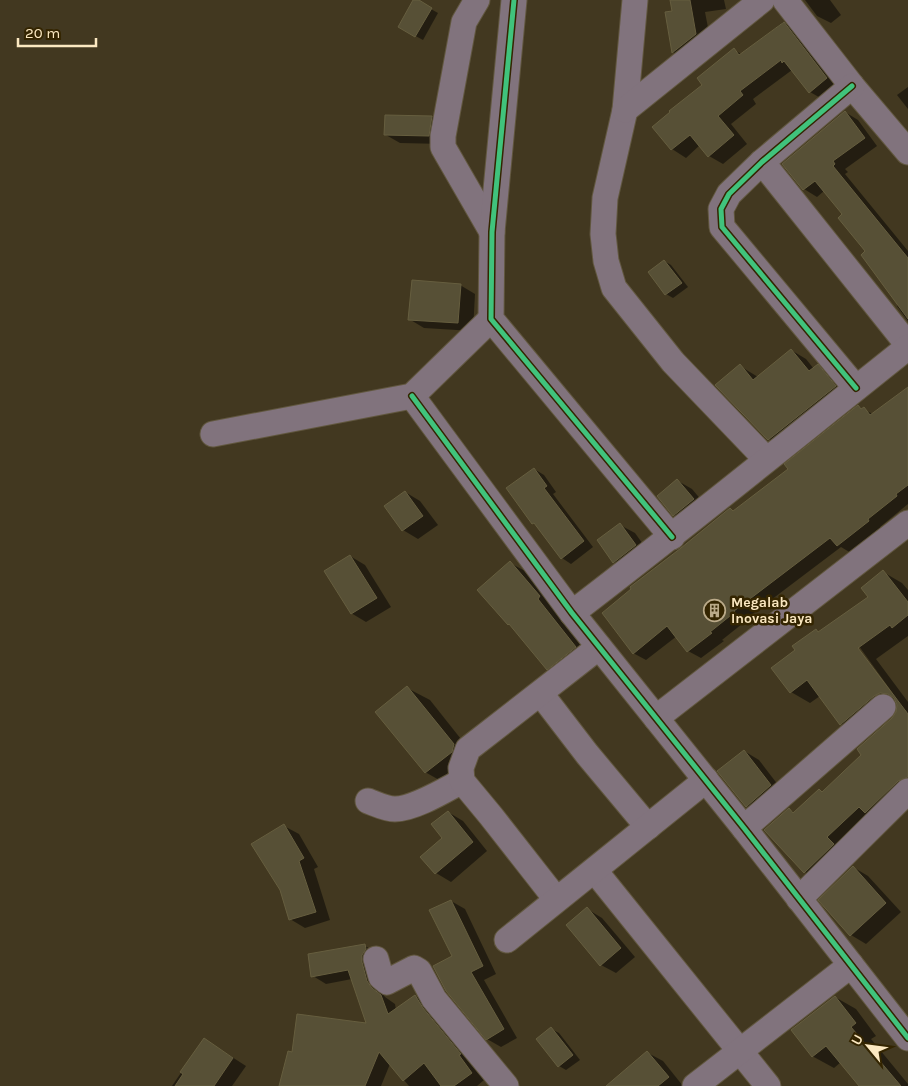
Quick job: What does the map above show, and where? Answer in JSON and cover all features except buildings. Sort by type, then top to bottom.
[{"type":"street","points":[[477,0],[466,15],[464,22],[442,136],[443,146],[447,154],[492,232]]},
{"type":"street","points":[[514,0],[492,232],[491,320],[672,537]]},
{"type":"street","points":[[635,0],[625,110],[605,198],[603,234],[606,261],[614,288],[673,362],[766,459]]},
{"type":"street","points":[[625,110],[762,0]]},
{"type":"street","points":[[785,0],[852,86],[908,152]]},
{"type":"street","points":[[852,86],[762,162],[729,194],[721,210],[722,227],[856,388]]},
{"type":"street","points":[[572,614],[672,537],[908,346],[762,162]]},
{"type":"street","points":[[213,434],[412,396],[491,320]]},
{"type":"street","points":[[412,396],[572,614],[706,780],[908,1038]]},
{"type":"street","points":[[656,718],[908,523]]},
{"type":"street","points":[[556,899],[462,781],[461,768],[468,749],[599,648]]},
{"type":"street","points":[[541,694],[587,754],[648,827]]},
{"type":"street","points":[[744,828],[883,707]]},
{"type":"street","points":[[506,940],[556,899],[595,871],[706,780]]},
{"type":"street","points":[[368,801],[395,809],[424,800],[462,781]]},
{"type":"street","points":[[800,899],[908,791]]},
{"type":"street","points":[[595,871],[741,1050],[768,1086]]},
{"type":"street","points":[[376,959],[381,977],[387,982],[414,968],[420,971],[434,999],[506,1086]]},
{"type":"street","points":[[695,1086],[851,965]]},
{"type":"cycle path","points":[[514,0],[492,232],[491,319],[672,537]]},
{"type":"cycle path","points":[[852,86],[762,162],[729,194],[721,209],[722,227],[856,388]]},
{"type":"cycle path","points":[[412,396],[572,613],[744,828],[908,1038]]},
{"type":"place","name":"Megalab Inovasi Jaya","points":[[715,610]]}]
